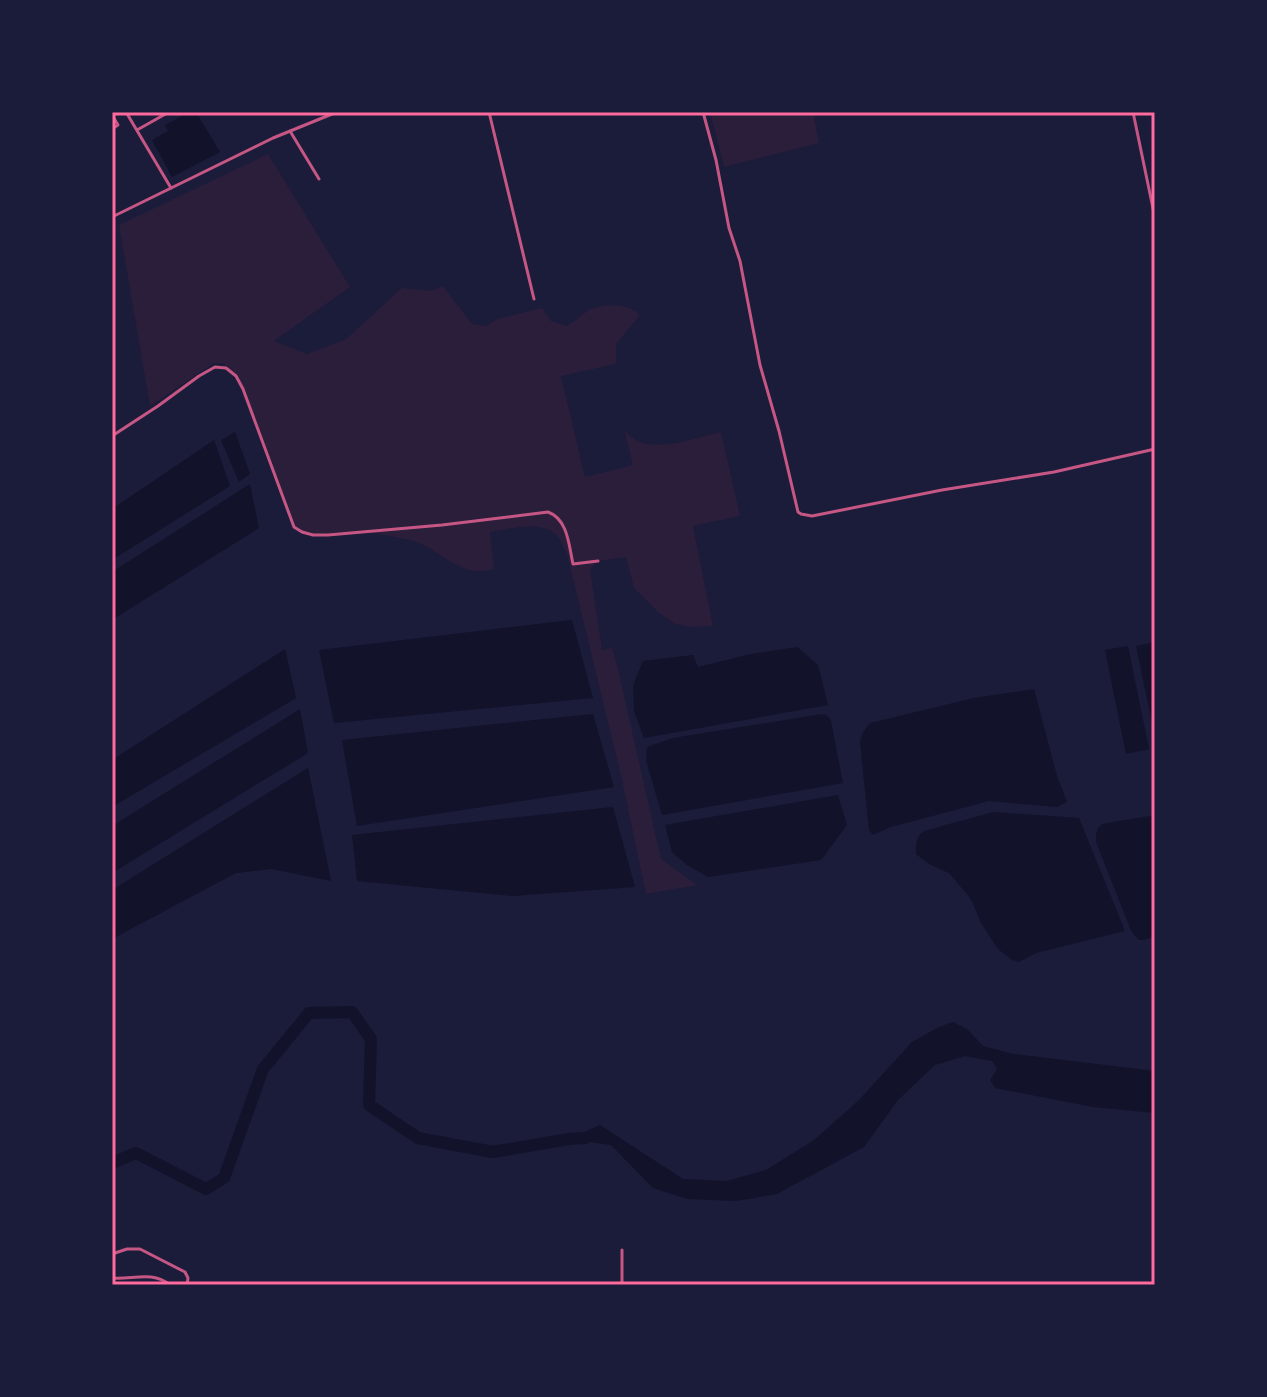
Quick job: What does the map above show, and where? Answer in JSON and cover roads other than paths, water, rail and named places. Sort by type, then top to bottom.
[{"type":"street","points":[[126,112],[171,188]]},
{"type":"street","points":[[137,130],[169,112]]},
{"type":"street","points":[[112,217],[289,131],[337,112]]},
{"type":"street","points":[[489,112],[534,299]]},
{"type":"street","points":[[703,112],[729,228],[740,261],[760,365],[796,508],[801,514],[812,516],[1054,472],[1155,449]]},
{"type":"street","points":[[1133,112],[1155,218]]},
{"type":"street","points":[[112,115],[118,125],[112,129]]},
{"type":"street","points":[[289,131],[319,179]]},
{"type":"street","points":[[112,436],[199,376],[215,367],[226,368],[236,376],[243,389],[294,527],[302,532],[313,535],[363,532],[548,512],[556,514],[564,528],[573,564],[598,561]]},
{"type":"street","points":[[112,1254],[132,1248],[148,1252],[185,1272],[187,1285]]},
{"type":"street","points":[[622,1250],[622,1285]]},
{"type":"street","points":[[112,1278],[150,1276],[170,1285]]},
{"type":"waterway","points":[[112,1163],[136,1153],[206,1189],[224,1178],[263,1069],[309,1013],[352,1012],[371,1039],[369,1105],[418,1138],[493,1152],[585,1138]]}]
